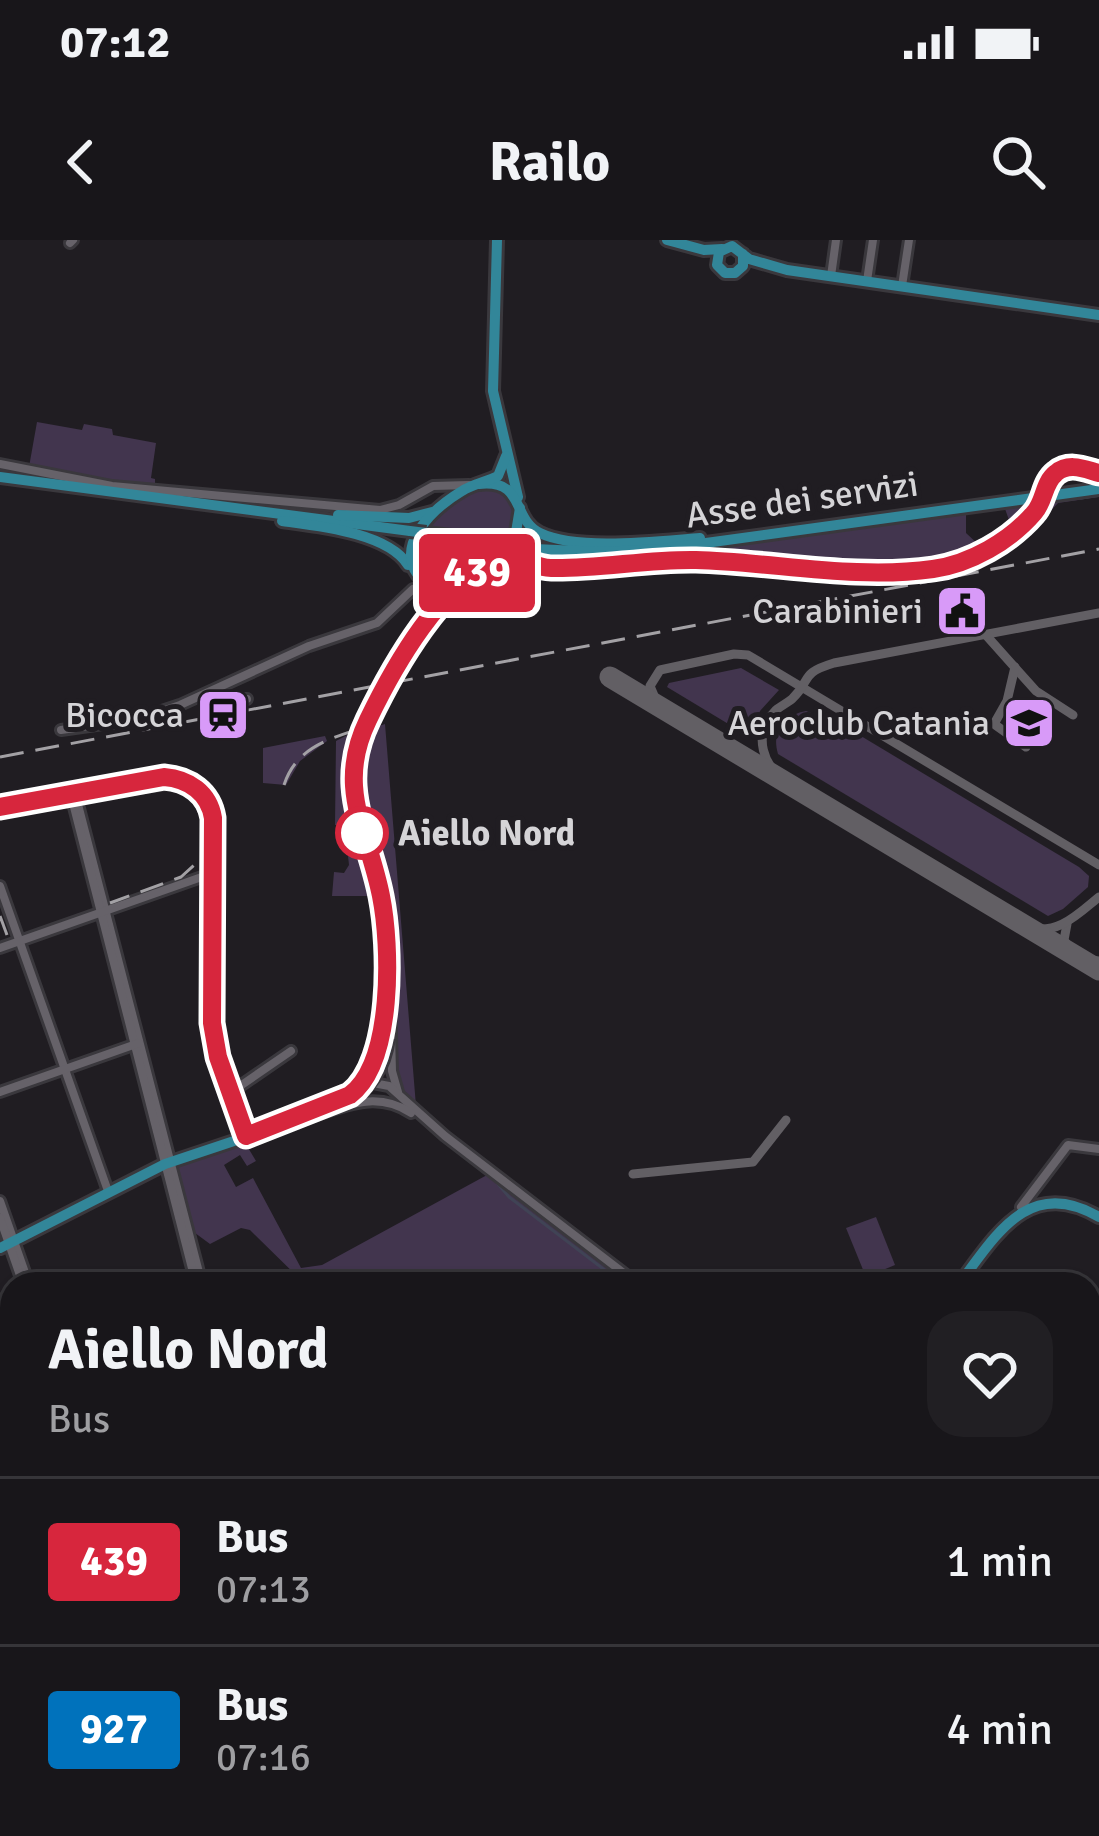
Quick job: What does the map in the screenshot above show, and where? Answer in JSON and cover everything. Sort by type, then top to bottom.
[{"type":"main road","points":[[416,634],[516,532],[519,504],[493,388],[497,240]]},
{"type":"main road","points":[[667,240],[719,255],[728,274],[738,272],[743,260]]},
{"type":"main road","points":[[719,255],[734,247],[743,260],[831,277],[1099,316]]},
{"type":"main road","points":[[396,670],[432,602],[421,577],[416,534],[454,496],[498,476],[504,468],[505,444]]},
{"type":"main road","points":[[511,581],[551,568],[684,560],[920,571],[958,564],[984,552],[1033,515],[1053,475],[1079,467],[1099,473]]},
{"type":"main road","points":[[0,479],[322,516],[409,518],[440,507]]},
{"type":"main road","points":[[0,479],[409,533]]},
{"type":"main road","points":[[477,484],[506,488],[532,528],[554,537],[614,541],[739,535]]},
{"type":"main road","name":"Asse dei servizi","points":[[513,549],[637,547],[1099,486]]},
{"type":"main road","name":"Asse dei servizi","points":[[409,533],[513,549],[601,552],[754,537],[1099,486]]},
{"type":"main road","points":[[215,505],[409,533]]},
{"type":"main road","points":[[250,514],[381,542],[397,550],[421,577],[457,585],[513,549]]},
{"type":"main road","points":[[513,549],[551,568]]},
{"type":"main road","points":[[432,613],[530,571],[513,549]]},
{"type":"main road","points":[[480,572],[480,587],[497,587]]},
{"type":"main road","points":[[5,1238],[173,1161],[343,1104],[368,1087],[388,1038],[381,894],[353,797],[362,735]]},
{"type":"main road","points":[[246,1136],[355,1092],[377,1058],[386,966]]},
{"type":"main road","points":[[968,1272],[1003,1227],[1024,1211],[1044,1204],[1066,1204],[1099,1217]]},
{"type":"street","points":[[831,277],[836,240]]},
{"type":"street","points":[[867,281],[873,240]]},
{"type":"street","points":[[902,286],[909,240]]},
{"type":"street","points":[[0,464],[112,486],[380,510],[399,506],[425,488],[477,484]]},
{"type":"street","points":[[442,484],[454,488],[454,496]]},
{"type":"street","points":[[396,608],[421,577]]},
{"type":"street","points":[[61,730],[138,719],[309,646],[370,626],[396,608],[421,577]]},
{"type":"street","points":[[201,695],[206,706]]},
{"type":"street","points":[[190,700],[196,708],[248,699]]},
{"type":"street","points":[[3,809],[169,777],[184,781],[207,800],[213,818],[212,1023],[246,1136]]},
{"type":"street","points":[[73,796],[173,1161],[196,1272]]},
{"type":"street","points":[[0,948],[214,873]]},
{"type":"street","points":[[0,886],[108,1191]]},
{"type":"street","points":[[386,966],[392,1071],[401,1098]]},
{"type":"street","points":[[0,1092],[138,1044]]},
{"type":"street","points":[[230,1093],[291,1051]]},
{"type":"street","points":[[377,1058],[381,1082],[389,1094],[430,1127]]},
{"type":"street","points":[[355,1092],[370,1082],[381,1082],[622,1272]]},
{"type":"street","points":[[287,1123],[375,1099],[401,1107],[446,1136]]},
{"type":"street","points":[[1021,1207],[1068,1145],[1099,1148]]},
{"type":"street","points":[[173,1161],[196,1272]]},
{"type":"street","points":[[0,1201],[5,1238]]},
{"type":"street","points":[[0,1218],[21,1272]]},
{"type":"shaded area","points":[[37,422],[82,430],[84,424],[156,443],[151,478],[155,487],[29,467]]},
{"type":"shaded area","points":[[473,488],[502,489],[518,514],[508,536],[473,575],[450,582],[421,576],[412,553],[430,519]]},
{"type":"shaded area","points":[[1099,492],[1099,497],[1058,503],[1035,528],[977,564],[973,561],[1031,514],[984,550],[954,563],[854,569],[545,564],[531,560],[693,551],[962,513],[966,533],[980,546],[1009,520],[1004,506]]},
{"type":"shaded area","points":[[741,668],[779,690],[760,711],[750,737],[667,687],[669,683]]},
{"type":"shaded area","points":[[806,711],[841,724],[1079,867],[1089,876],[1088,887],[1048,916],[778,754],[776,738],[781,725]]},
{"type":"shaded area","points":[[385,724],[416,1106],[395,1084],[385,902],[355,776],[363,736]]},
{"type":"shaded area","points":[[358,734],[348,780],[363,849],[358,853],[350,826],[335,825],[336,741]]},
{"type":"shaded area","points":[[325,736],[327,741],[300,761],[286,785],[263,783],[263,748]]},
{"type":"shaded area","points":[[363,854],[377,896],[332,896],[334,872],[344,873],[348,856]]},
{"type":"shaded area","points":[[211,878],[209,996],[199,999],[202,881]]},
{"type":"shaded area","points":[[379,923],[380,1036],[357,1087],[247,1130],[244,1123],[337,1091],[354,1079],[372,1039]]},
{"type":"shaded area","points":[[244,1141],[256,1161],[247,1166],[240,1155],[224,1165],[236,1187],[253,1178],[301,1268],[322,1265],[487,1175],[615,1272],[293,1272],[250,1230],[241,1228],[210,1244],[191,1230],[176,1173],[180,1163]]},
{"type":"shaded area","points":[[876,1217],[895,1265],[864,1272],[846,1228]]},
{"type":"waterway","points":[[1081,498],[1099,495]]},
{"type":"waterway","points":[[498,1184],[607,1272]]},
{"type":"taxiway","points":[[789,784],[767,760],[764,730],[776,710],[792,699],[815,670],[1099,613]]},
{"type":"taxiway","points":[[985,634],[1036,691],[1073,715]]},
{"type":"taxiway","points":[[658,705],[650,686],[660,670],[748,655],[1099,865]]},
{"type":"taxiway","points":[[1015,667],[1007,701],[994,724],[1026,747]]},
{"type":"taxiway","points":[[1027,927],[1057,926],[1099,897]]},
{"type":"taxiway","points":[[1067,924],[1064,940],[1074,955]]},
{"type":"taxiway","points":[[1078,958],[1099,961]]},
{"type":"taxiway","points":[[633,1174],[753,1162],[786,1120]]},
{"type":"runway","points":[[610,677],[1099,970]]},
{"type":"tunnel","points":[[362,735],[396,670]]},
{"type":"railway","points":[[0,757],[1099,549]]},
{"type":"railway","points":[[284,785],[305,754],[362,728]]},
{"type":"railway","points":[[19,797],[58,798],[145,784],[178,789],[195,802],[207,830],[201,859],[181,877],[110,903]]},
{"type":"railway","points":[[0,916],[7,935]]},
{"type":"bus line","name":"439","points":[[0,807],[164,777],[189,783],[207,800],[213,818],[212,1023],[218,1057],[246,1136],[350,1095],[377,1058],[384,1003],[383,913],[353,797],[356,756],[369,718],[416,634],[440,604],[485,567],[522,557],[551,568],[684,560],[886,572],[940,568],[984,552],[1033,515],[1059,471],[1079,467],[1099,473]]},
{"type":"place","name":"Carabinieri","points":[[962,611]]},
{"type":"place","name":"Bicocca","points":[[223,715]]},
{"type":"place","name":"Aeroclub Catania","points":[[1029,723]]},
{"type":"place","name":"Aiello Nord","points":[[362,833]]}]
